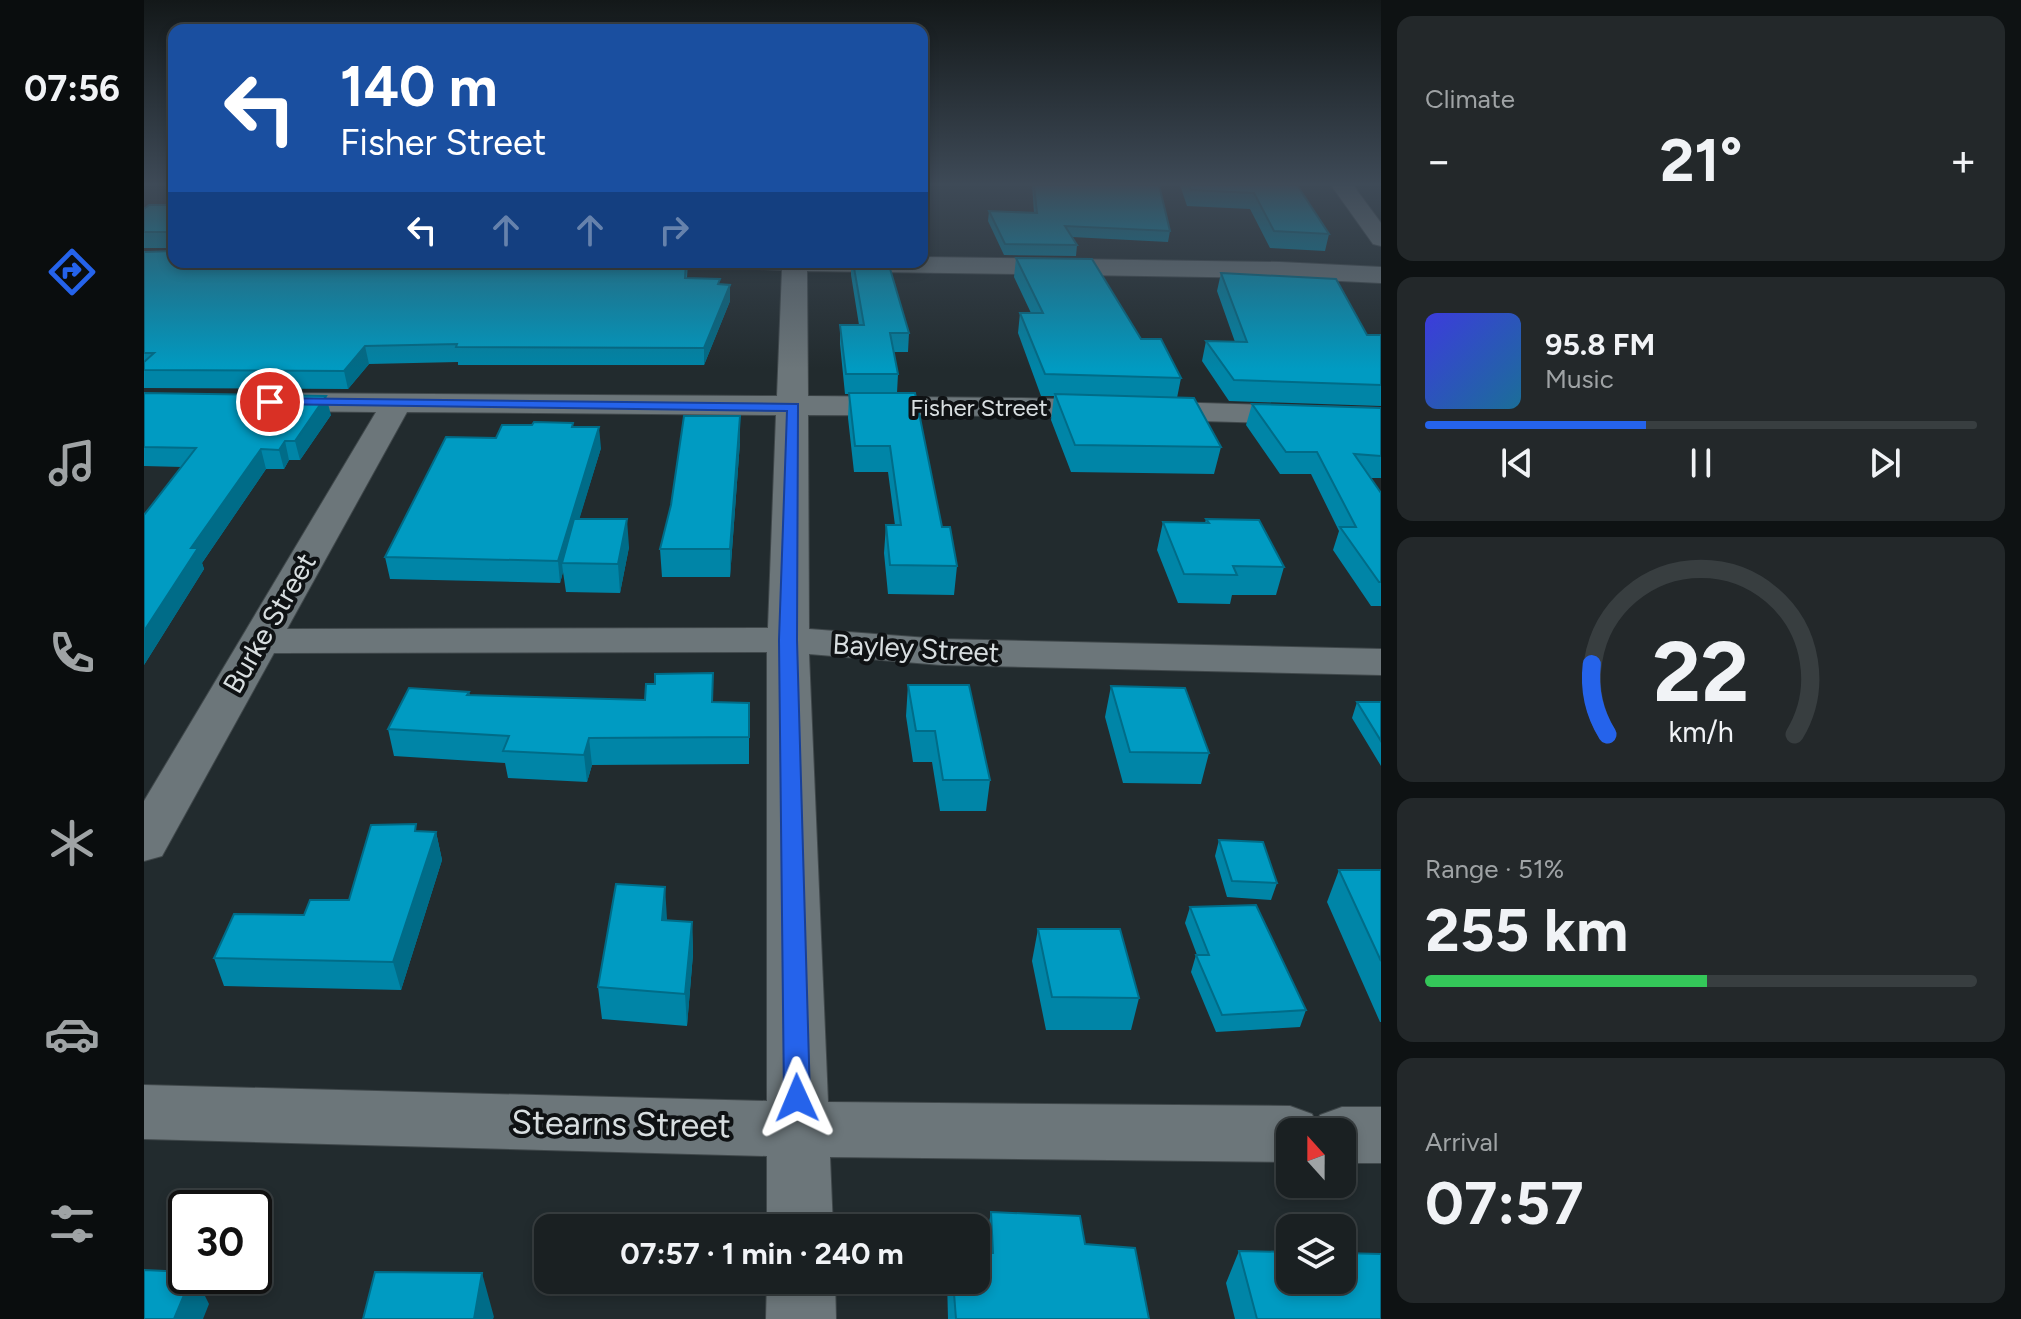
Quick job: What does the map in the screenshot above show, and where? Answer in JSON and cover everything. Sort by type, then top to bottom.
[{"type":"street","points":[[928,264],[1280,270],[1381,275]]},
{"type":"street","points":[[795,268],[788,640],[800,1214]]},
{"type":"street","name":"Fisher Street","points":[[238,401],[1022,407],[1381,417]]},
{"type":"street","name":"Burke Street","points":[[144,843],[158,798],[258,641],[396,404]]},
{"type":"street","name":"Bayley Street","points":[[258,641],[788,640],[941,652],[1381,662]]},
{"type":"street","name":"Stearns Street","points":[[144,1112],[797,1129],[1276,1134]]},
{"type":"street","points":[[1356,1135],[1381,1135]]},
{"type":"street","points":[[801,1294],[801,1319]]},
{"type":"building","points":[[168,251],[168,268],[686,268],[685,278],[720,279],[718,284],[730,285],[704,348],[456,347],[457,344],[365,346],[344,371],[144,370],[144,362],[154,353],[144,353],[144,252]]},
{"type":"building","points":[[1016,258],[1092,259],[1141,339],[1161,339],[1181,378],[1045,374],[1020,313],[1043,313]]},
{"type":"building","points":[[854,268],[890,268],[909,333],[890,333],[898,374],[846,374],[840,325],[864,325]]},
{"type":"building","points":[[1221,273],[1336,279],[1367,335],[1381,335],[1381,385],[1234,380],[1206,341],[1247,342]]},
{"type":"building","points":[[144,393],[326,396],[295,441],[285,441],[279,450],[261,449],[191,548],[198,548],[144,631],[144,515],[196,448],[144,447]]},
{"type":"building","points":[[849,393],[915,393],[942,527],[950,527],[957,566],[890,565],[886,525],[901,525],[890,446],[855,446]]},
{"type":"building","points":[[1055,394],[1194,398],[1221,447],[1075,445]]},
{"type":"building","points":[[1252,404],[1381,408],[1381,456],[1354,454],[1381,493],[1381,582],[1340,527],[1356,527],[1317,452],[1286,452]]},
{"type":"building","points":[[684,416],[740,416],[730,549],[660,549],[671,505]]},
{"type":"building","points":[[534,422],[599,427],[558,561],[385,557],[446,437],[496,438],[502,425],[532,425]]},
{"type":"building","points":[[574,519],[627,519],[618,564],[562,563]]},
{"type":"building","points":[[1206,519],[1259,520],[1284,567],[1233,566],[1237,575],[1184,574],[1163,522],[1209,523]]},
{"type":"building","points":[[713,673],[712,702],[749,703],[749,737],[589,738],[584,755],[503,751],[509,736],[388,729],[409,688],[469,692],[467,695],[645,700],[646,684],[655,684],[655,674]]},
{"type":"building","points":[[908,685],[969,685],[990,780],[943,780],[935,731],[916,731]]},
{"type":"building","points":[[1111,686],[1185,688],[1209,753],[1130,752]]},
{"type":"building","points":[[1357,702],[1381,702],[1381,741]]},
{"type":"building","points":[[416,824],[415,831],[436,832],[393,962],[214,958],[234,914],[304,915],[310,900],[349,900],[371,825]]},
{"type":"building","points":[[1219,840],[1263,842],[1277,883],[1232,881]]},
{"type":"building","points":[[1339,870],[1381,870],[1381,961]]},
{"type":"building","points":[[616,884],[665,887],[662,920],[692,922],[685,994],[598,987]]},
{"type":"building","points":[[1256,905],[1306,1010],[1222,1015],[1196,955],[1209,955],[1190,907]]},
{"type":"building","points":[[1038,929],[1120,929],[1139,998],[1052,997]]},
{"type":"building","points":[[991,1212],[1080,1216],[1085,1244],[1135,1248],[1149,1319],[956,1319],[954,1294],[990,1294],[990,1253],[993,1253]]},
{"type":"building","points":[[1239,1251],[1276,1252],[1276,1294],[1356,1294],[1356,1253],[1381,1254],[1381,1319],[1257,1319]]},
{"type":"building","points":[[144,1270],[168,1271],[168,1294],[184,1294],[174,1319],[144,1319]]},
{"type":"building","points":[[375,1272],[482,1273],[474,1319],[363,1319]]},
{"type":"route","points":[[270,402],[793,407],[788,640],[797,1098]]}]
